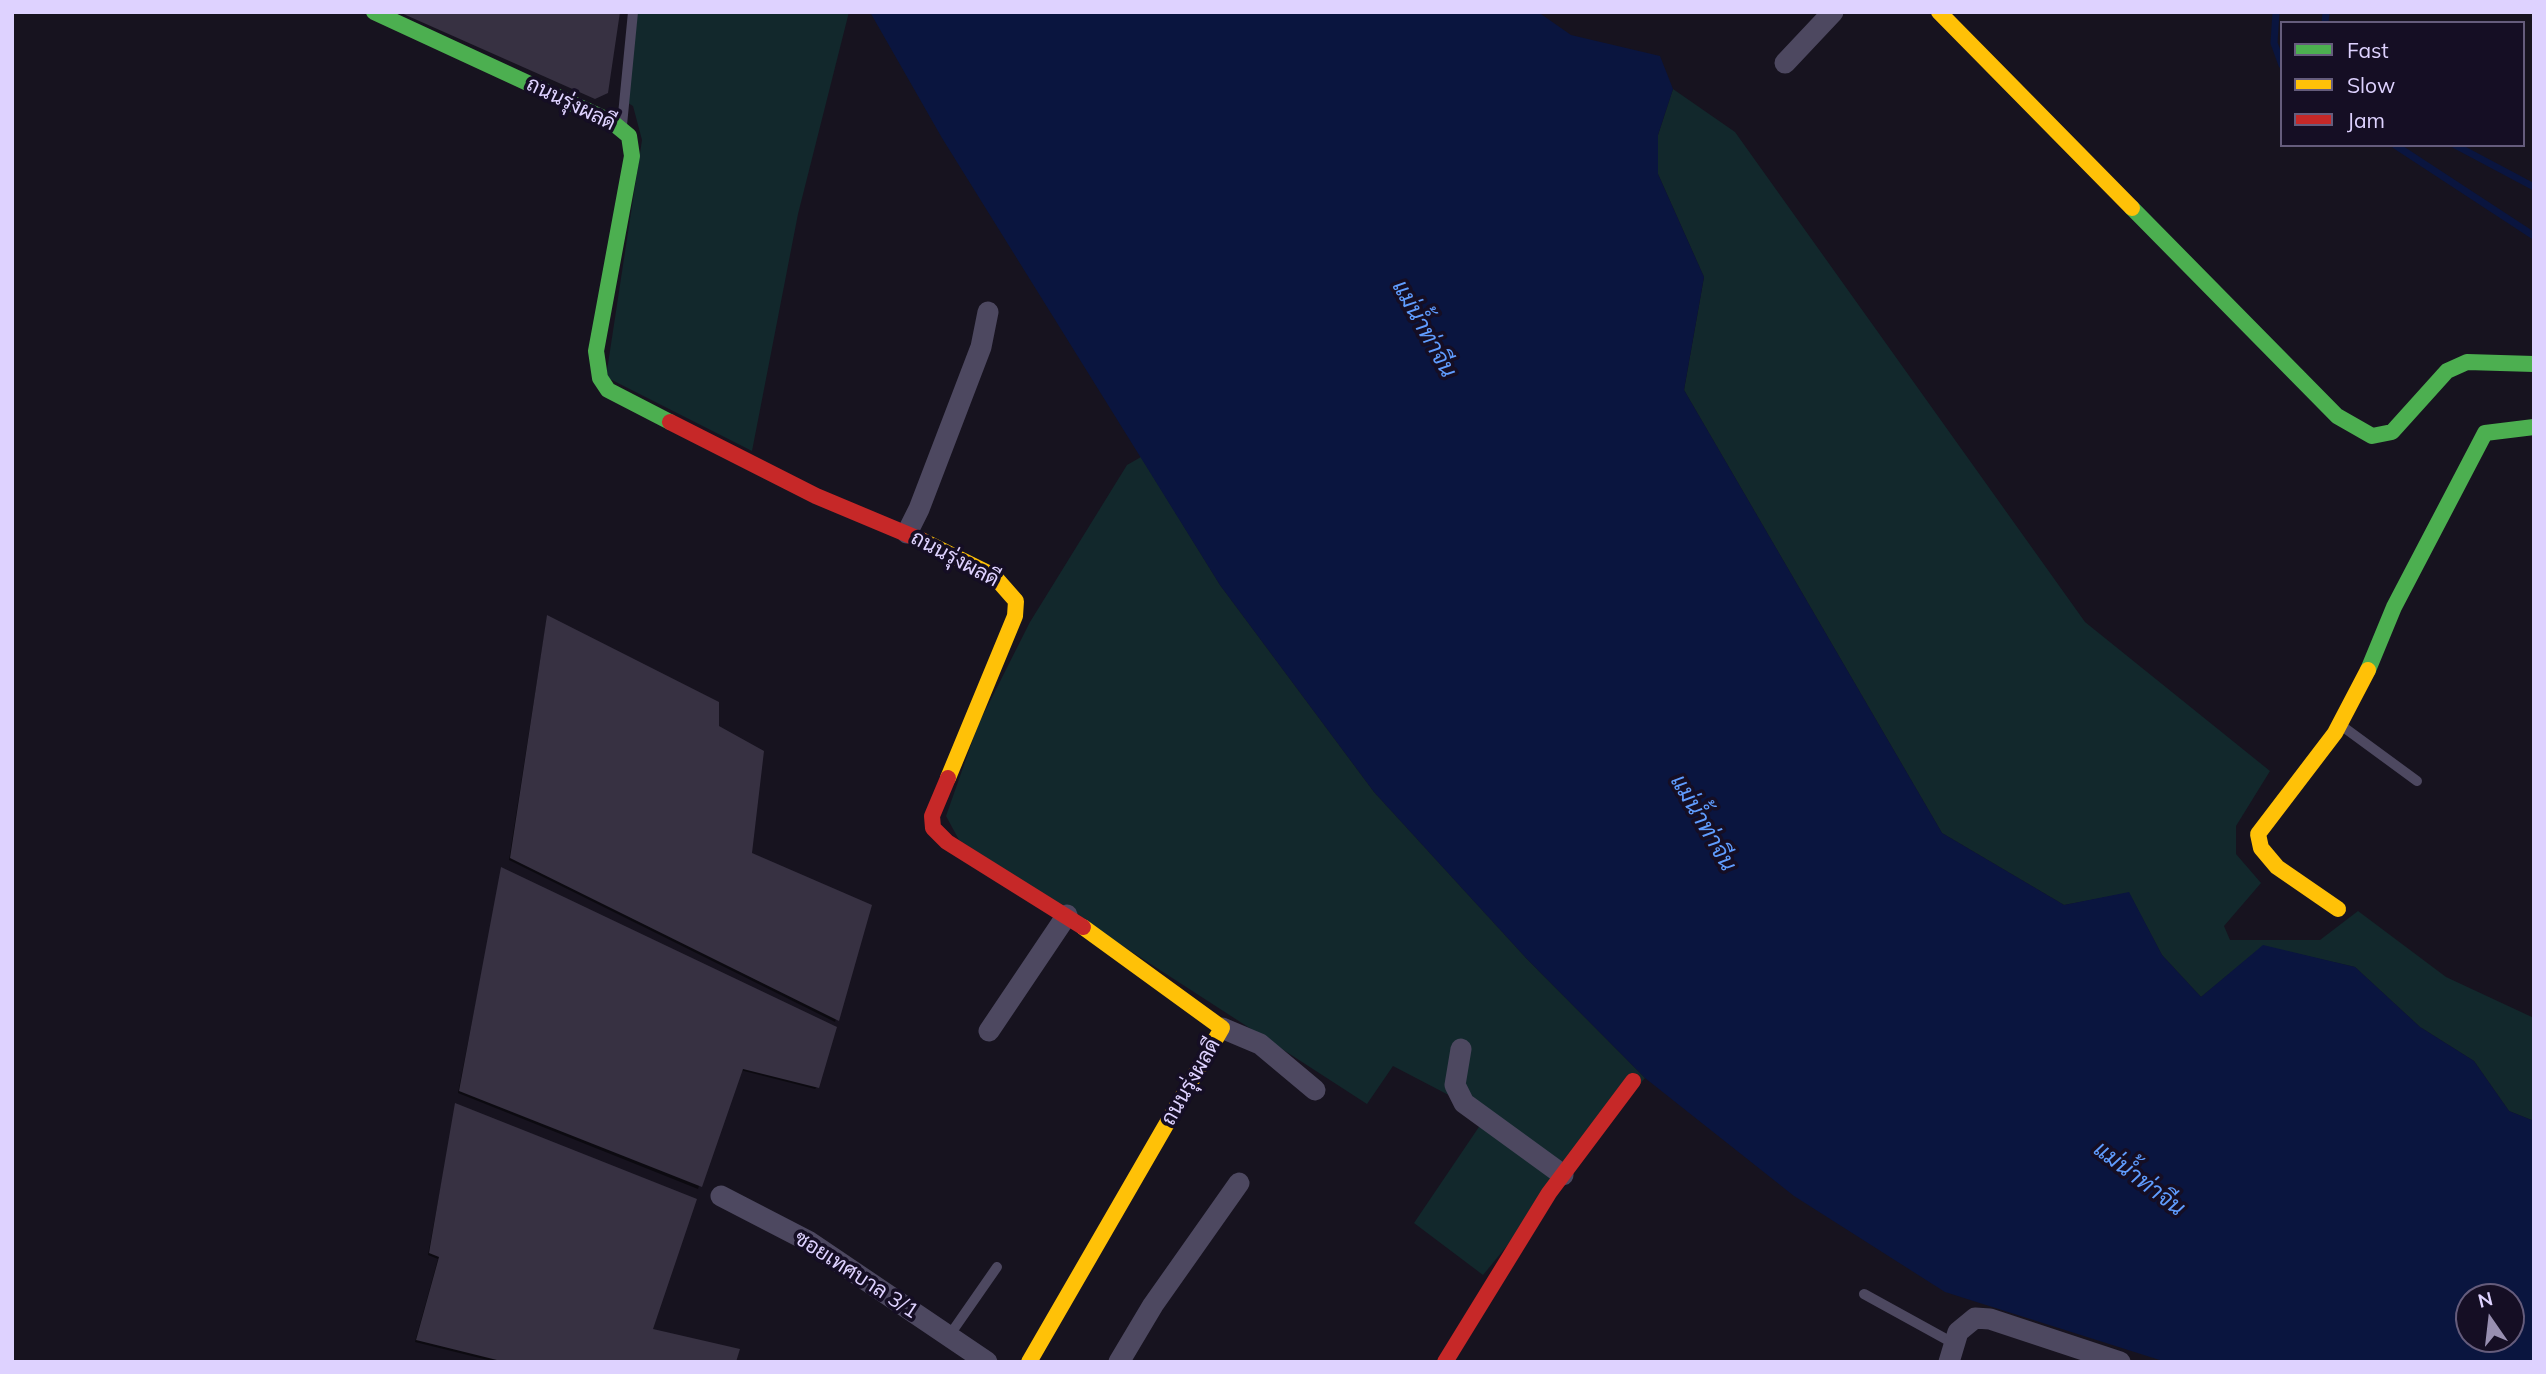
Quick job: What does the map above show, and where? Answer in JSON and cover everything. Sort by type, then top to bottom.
[{"type":"street","name":"ถนนรุ่งผลดี","points":[[374,12],[622,128],[632,143],[632,156],[596,351],[600,378],[615,395],[816,496],[907,533],[1000,581],[1009,590],[1017,608],[932,816],[933,828],[947,842],[1067,915],[1222,1028],[1029,1362]]},
{"type":"street","points":[[1785,63],[1833,12]]},
{"type":"street","points":[[1938,12],[2337,416],[2357,430],[2372,436],[2392,432],[2447,371],[2467,362],[2534,364]]},
{"type":"street","points":[[907,533],[919,509],[981,347],[988,312]]},
{"type":"street","points":[[2338,909],[2277,867],[2261,848],[2258,839],[2263,825],[2340,724],[2357,696],[2394,607],[2429,545],[2479,441],[2485,433],[2492,430],[2534,427]]},
{"type":"street","points":[[989,1031],[1067,915]]},
{"type":"street","points":[[1222,1028],[1259,1044],[1315,1090]]},
{"type":"street","points":[[1461,1049],[1455,1086],[1464,1102],[1563,1175]]},
{"type":"street","points":[[1445,1362],[1563,1175],[1633,1081]]},
{"type":"street","points":[[1119,1362],[1153,1305],[1239,1183]]},
{"type":"street","name":"ซอยเทศบาล 3/1","points":[[721,1196],[808,1241],[987,1362]]},
{"type":"street","points":[[1951,1352],[1958,1332],[1975,1318],[1990,1319],[2120,1362]]},
{"type":"lane","points":[[622,128],[633,12]]},
{"type":"lane","points":[[2340,724],[2417,780]]},
{"type":"lane","points":[[949,1336],[997,1267]]},
{"type":"lane","points":[[1864,1294],[1951,1352]]},
{"type":"green space","points":[[634,12],[849,12],[798,214],[752,451],[606,377],[642,140],[633,106],[621,99]]},
{"type":"green space","points":[[1673,89],[1735,132],[2085,622],[2270,771],[2236,826],[2236,854],[2261,883],[2224,926],[2230,940],[2320,940],[2358,911],[2446,977],[2534,1018],[2534,1121],[2509,1111],[2474,1061],[2420,1027],[2355,967],[2263,946],[2201,997],[2162,955],[2129,893],[2064,905],[1942,833],[1684,390],[1704,277],[1658,174],[1658,135]]},
{"type":"green space","points":[[1141,457],[1220,585],[1374,792],[1526,958],[1645,1078],[1483,1275],[1414,1223],[1487,1115],[1393,1066],[1367,1104],[959,840],[946,816],[978,725],[1030,622],[1127,465]]},
{"type":"water","name":"แม่น้ำท่าจีน","points":[[870,12],[1538,12],[1571,35],[1660,56],[1673,89],[1658,135],[1658,174],[1704,277],[1684,390],[1942,833],[2064,905],[2129,892],[2162,955],[2201,997],[2263,945],[2355,967],[2420,1027],[2474,1061],[2509,1111],[2534,1121],[2534,1362],[2166,1362],[1945,1292],[1794,1196],[1645,1078],[1526,958],[1374,792],[1220,585],[942,138]]},
{"type":"building","points":[[399,12],[620,12],[608,93],[595,99]]},
{"type":"building","points":[[547,615],[719,702],[719,726],[764,751],[752,853],[872,905],[839,1021],[510,858]]},
{"type":"building","points":[[501,867],[837,1027],[819,1088],[743,1069],[702,1187],[459,1091]]},
{"type":"building","points":[[455,1103],[697,1199],[653,1329],[740,1349],[736,1362],[505,1362],[416,1340],[439,1257],[429,1253]]},
{"type":"waterway","points":[[2276,12],[2274,43],[2280,60]]},
{"type":"waterway","points":[[2325,21],[2326,12]]},
{"type":"waterway","points":[[2398,147],[2534,236]]},
{"type":"waterway","points":[[2459,147],[2534,187]]},
{"type":"traffic: fast","points":[[374,12],[612,122],[629,136],[632,156],[596,351],[600,378],[608,390],[670,422]]},
{"type":"traffic: fast","points":[[2132,208],[2337,416],[2372,436],[2392,432],[2447,371],[2467,362],[2534,364]]},
{"type":"traffic: fast","points":[[2368,670],[2394,607],[2485,433],[2534,427]]},
{"type":"traffic: slow","points":[[1939,12],[2132,208]]},
{"type":"traffic: slow","points":[[921,540],[994,576],[1016,601],[1015,616],[948,778]]},
{"type":"traffic: slow","points":[[2338,909],[2277,867],[2261,848],[2258,834],[2335,733],[2368,670]]},
{"type":"traffic: slow","points":[[1029,1362],[1222,1028],[1083,927]]},
{"type":"traffic: jam","points":[[670,422],[816,496],[921,540]]},
{"type":"traffic: jam","points":[[948,778],[932,816],[933,828],[947,842],[1083,927]]},
{"type":"traffic: jam","points":[[1445,1362],[1549,1193],[1633,1081]]}]
